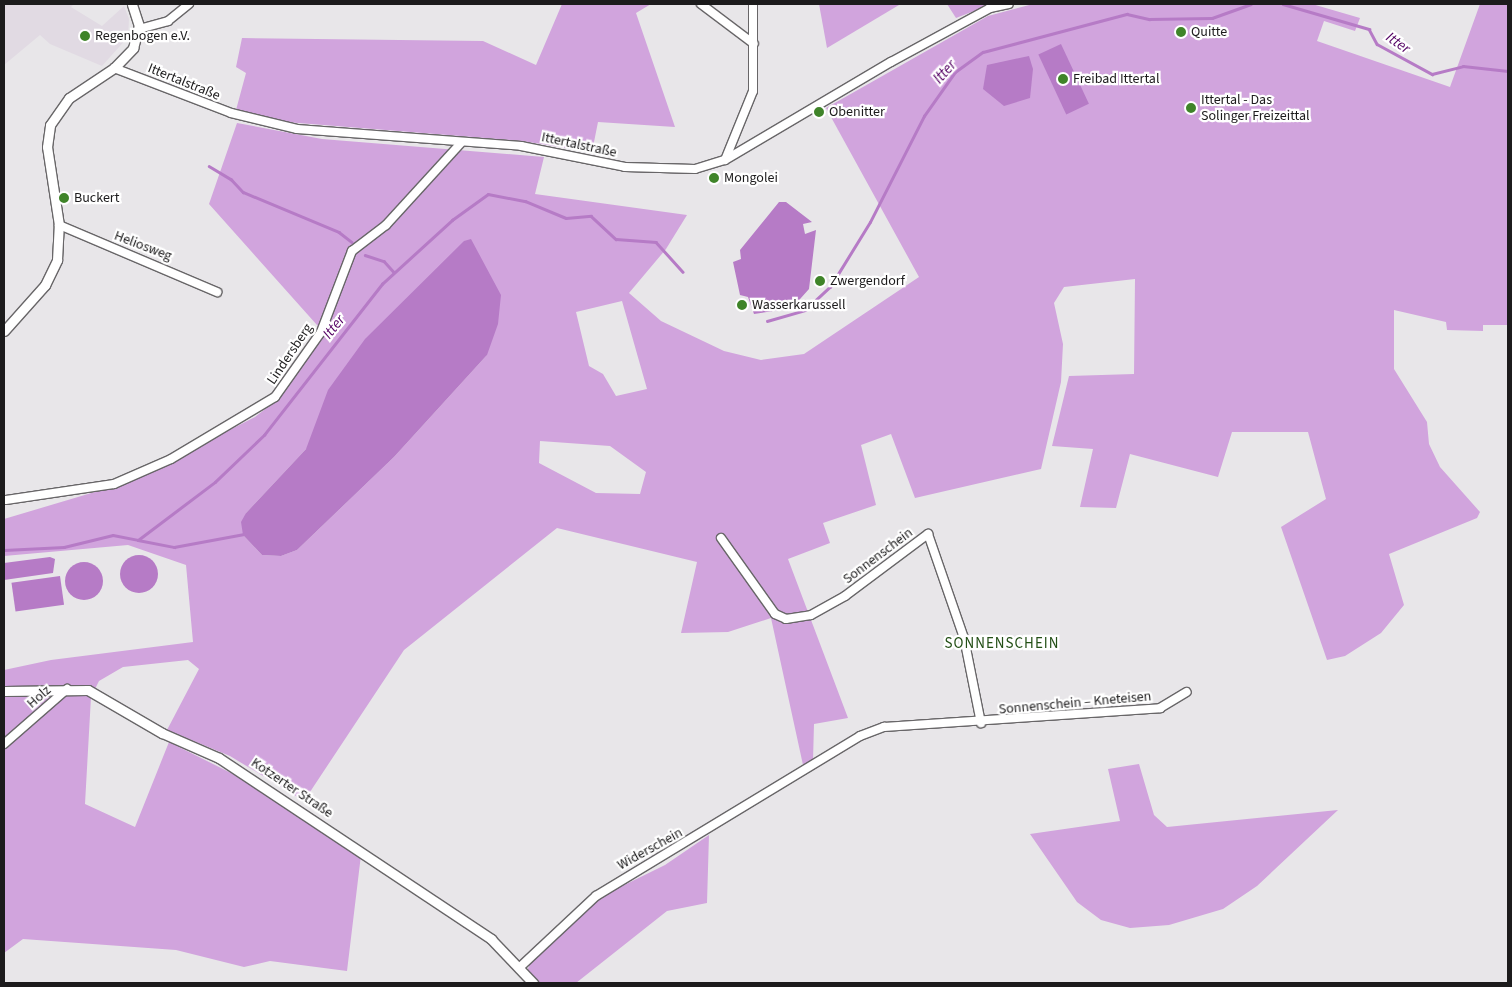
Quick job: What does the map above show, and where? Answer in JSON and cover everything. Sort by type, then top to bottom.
[{"type":"street","points":[[4,331],[54,271],[59,226],[47,146],[50,125],[69,98],[114,68],[133,48],[139,29],[132,4]]},
{"type":"street","points":[[139,29],[168,21],[189,4]]},
{"type":"street","points":[[701,4],[754,44]]},
{"type":"street","points":[[725,160],[753,91],[753,4]]},
{"type":"street","name":"Ittertalstraße","points":[[114,68],[262,123],[461,143],[521,146],[658,170],[695,169],[725,160],[891,62],[990,8],[1009,4]]},
{"type":"street","name":"Lindersberg","points":[[6,500],[114,484],[188,450],[275,397],[321,332],[352,251],[386,224],[461,143]]},
{"type":"street","name":"Heliosweg","points":[[59,226],[217,292]]},
{"type":"street","name":"Sonnenschein","points":[[721,538],[775,614],[786,619],[811,615],[845,596],[928,534],[964,638],[982,723]]},
{"type":"street","name":"Kotzerter Straße","points":[[4,691],[69,688],[92,692],[162,733],[242,771],[491,939],[520,967],[532,983]]},
{"type":"street","name":"Holz","points":[[4,744],[69,688]]},
{"type":"street","name":"Sonnenschein – Kneteisen","points":[[805,769],[884,727],[960,725],[1160,708],[1187,692]]},
{"type":"street","name":"Widerschein","points":[[520,967],[596,896],[805,769]]},
{"type":"shaded area","points":[[4,4],[74,4],[71,7],[102,26],[124,6],[129,19],[128,37],[102,66],[50,44],[40,35],[4,65]]},
{"type":"shaded area","points":[[562,4],[651,4],[636,13],[675,127],[598,122],[592,152],[522,141],[286,122],[236,110],[246,73],[236,67],[242,38],[483,41],[536,65]]},
{"type":"shaded area","points":[[819,4],[899,4],[899,5],[827,48]]},
{"type":"shaded area","points":[[947,4],[992,4],[956,18]]},
{"type":"shaded area","points":[[1033,4],[1312,4],[1360,18],[1355,31],[1324,21],[1317,41],[1450,87],[1480,4],[1508,4],[1508,325],[1483,325],[1483,331],[1447,330],[1446,322],[1394,310],[1394,369],[1427,422],[1429,444],[1440,467],[1480,512],[1477,518],[1389,554],[1404,605],[1381,633],[1345,656],[1327,660],[1281,527],[1326,499],[1308,432],[1232,432],[1218,477],[1130,454],[1116,508],[1080,507],[1093,449],[1052,446],[1069,376],[1134,374],[1135,279],[1064,287],[1054,303],[1063,344],[1061,382],[1041,469],[915,498],[891,434],[861,445],[876,505],[823,523],[830,543],[788,559],[848,718],[814,724],[813,761],[803,765],[771,618],[728,632],[681,633],[697,562],[557,528],[404,650],[304,801],[230,756],[167,730],[199,669],[188,660],[123,667],[99,681],[91,697],[85,804],[135,827],[169,742],[251,783],[361,855],[347,971],[270,961],[244,967],[176,950],[23,939],[4,953],[4,670],[51,660],[193,642],[186,565],[128,545],[4,556],[4,519],[125,483],[255,417],[278,399],[325,334],[209,204],[237,123],[322,139],[544,157],[535,194],[687,215],[666,249],[629,293],[661,321],[724,351],[761,360],[804,354],[919,277],[826,108],[988,16]],"holes":[[[622,301],[647,389],[616,396],[603,374],[589,366],[576,312]],[[487,355],[394,457],[297,550],[281,556],[262,555],[243,535],[246,513],[306,449]],[[540,441],[610,446],[646,472],[640,494],[596,493],[539,463]]]},
{"type":"shaded area","name":"Freibad Ittertal","points":[[1061,44],[1089,104],[1066,114],[1038,55]]},
{"type":"shaded area","points":[[1029,56],[1033,69],[1030,98],[1004,106],[983,89],[987,65]]},
{"type":"shaded area","points":[[779,202],[786,202],[812,222],[803,224],[805,234],[816,230],[809,289],[792,308],[754,314],[748,297],[740,295],[733,262],[741,259],[740,250]]},
{"type":"shaded area","points":[[471,239],[501,295],[498,324],[487,355],[394,457],[297,550],[281,556],[262,555],[243,535],[241,522],[246,513],[306,449],[328,390],[365,339],[464,241]]},
{"type":"shaded area","points":[[139,555],[153,560],[158,574],[153,588],[139,593],[125,588],[120,574],[125,560]]},
{"type":"shaded area","points":[[50,557],[55,559],[53,573],[4,580],[4,563]]},
{"type":"shaded area","points":[[84,562],[98,567],[103,581],[98,595],[84,600],[70,595],[65,581],[70,567]]},
{"type":"shaded area","points":[[60,576],[64,605],[16,612],[11,583]]},
{"type":"shaded area","points":[[1139,764],[1154,815],[1167,827],[1338,810],[1257,886],[1223,909],[1169,925],[1130,928],[1101,920],[1077,902],[1030,834],[1120,821],[1108,769]]},
{"type":"shaded area","points":[[709,835],[707,903],[667,911],[576,983],[537,983],[527,971],[531,961],[604,895],[665,865]]},
{"type":"waterway","name":"Itter","points":[[767,321],[805,310],[830,287],[870,222],[924,116],[955,72],[983,52],[1127,14],[1149,19],[1212,18],[1251,4]]},
{"type":"waterway","name":"Itter","points":[[1283,4],[1369,29],[1377,44],[1432,74],[1463,66],[1508,71]]},
{"type":"waterway","points":[[209,166],[231,179],[243,192],[339,232],[352,242]]},
{"type":"waterway","name":"Itter","points":[[4,550],[64,547],[113,535],[138,540],[215,482],[264,435],[382,284],[452,220],[488,194],[525,201],[566,218],[591,216],[616,239],[656,242],[683,272]]},
{"type":"waterway","points":[[365,255],[384,261],[394,272]]},
{"type":"waterway","points":[[138,540],[174,547],[244,534]]},
{"type":"place","name":"Quitte","points":[[1181,32]]},
{"type":"place","name":"Regenbogen e.V.","points":[[85,36]]},
{"type":"place","name":"Freibad Ittertal","points":[[1063,79]]},
{"type":"place","name":"Ittertal - Das Solinger Freizeittal","points":[[1191,108]]},
{"type":"place","name":"Obenitter","points":[[819,112]]},
{"type":"place","name":"Mongolei","points":[[714,178]]},
{"type":"place","name":"Buckert","points":[[64,198]]},
{"type":"place","name":"Zwergendorf","points":[[820,281]]},
{"type":"place","name":"Wasserkarussell","points":[[742,305]]},
{"type":"district","name":"SONNENSCHEIN","points":[[1002,644]]}]
